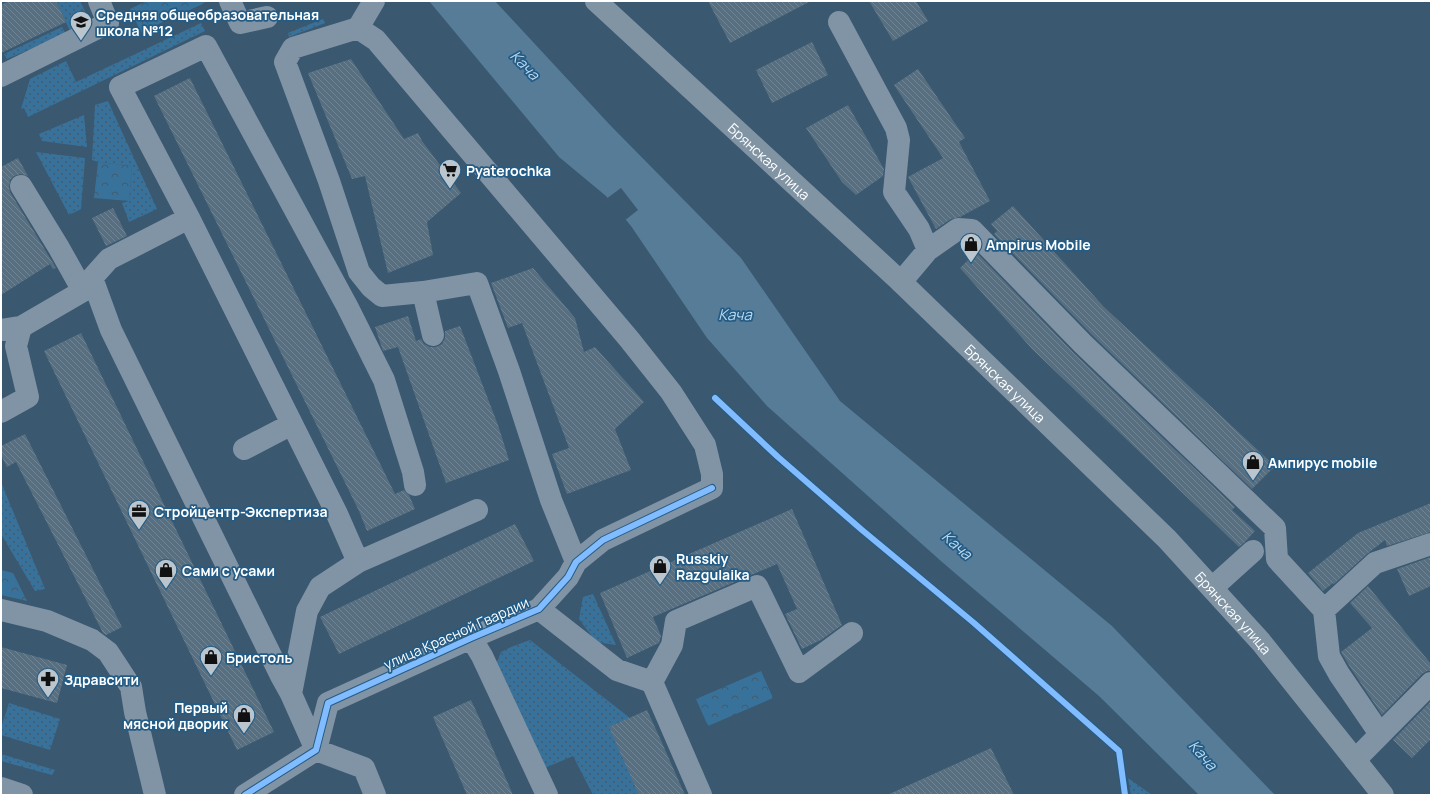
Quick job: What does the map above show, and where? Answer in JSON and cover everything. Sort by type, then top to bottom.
[{"type":"highway","name":"Брянская улица","points":[[596,1],[901,282],[1167,539],[1260,642],[1383,795]]},
{"type":"street","points":[[1,76],[108,23],[99,1]]},
{"type":"street","points":[[230,1],[240,23],[267,17]]},
{"type":"street","points":[[374,1],[358,28],[294,48],[285,62],[329,181],[360,272],[371,287],[382,296],[423,292],[477,283],[509,371],[552,500],[576,562]]},
{"type":"street","points":[[839,22],[896,128],[898,140],[894,192],[920,229],[928,250]]},
{"type":"street","name":"улица Красной Гвардии","points":[[316,750],[328,703],[471,638],[539,610],[568,577],[576,562],[603,540],[712,488],[712,474],[705,445],[671,392],[624,333],[376,40],[358,28]]},
{"type":"street","points":[[358,562],[337,514],[189,218],[120,88],[206,46],[347,306],[384,380],[414,472],[415,485]]},
{"type":"street","points":[[21,186],[59,248],[87,285],[111,330],[291,694],[316,750],[364,768],[375,795]]},
{"type":"street","points":[[1,412],[28,397],[11,328],[87,285],[109,259],[189,218]]},
{"type":"street","points":[[901,282],[928,250],[958,229],[972,230],[1083,344],[1275,528],[1277,559],[1324,610],[1329,656],[1339,674],[1380,734]]},
{"type":"street","points":[[423,292],[433,335]]},
{"type":"street","points":[[244,449],[292,424]]},
{"type":"street","points":[[291,694],[307,611],[320,587],[358,562],[477,510]]},
{"type":"street","points":[[1324,610],[1375,563],[1431,544]]},
{"type":"street","points":[[1212,588],[1253,551]]},
{"type":"street","points":[[652,682],[672,645],[676,621],[757,586],[799,672],[852,633]]},
{"type":"street","points":[[1,610],[47,621],[92,640],[108,652],[131,687],[135,712],[155,795]]},
{"type":"street","points":[[539,610],[617,670],[652,682],[701,795]]},
{"type":"street","points":[[471,638],[482,656],[547,795]]},
{"type":"street","points":[[1355,760],[1431,683]]},
{"type":"street","points":[[246,795],[316,750]]},
{"type":"street","points":[[1,788],[22,795]]},
{"type":"green space","points":[[56,1],[80,1],[90,22],[70,31]]},
{"type":"green space","points":[[147,1],[204,1],[205,3],[141,32],[130,9]]},
{"type":"green space","points":[[323,19],[325,23],[289,37],[288,33]]},
{"type":"green space","points":[[201,23],[205,31],[28,117],[24,108],[21,109],[30,79],[66,61],[76,82]]},
{"type":"green space","points":[[62,27],[66,34],[7,59],[4,54]]},
{"type":"green space","points":[[108,101],[157,209],[129,222],[122,203],[129,201],[132,166],[92,160],[95,105]]},
{"type":"green space","points":[[84,115],[87,147],[42,141],[39,134]]},
{"type":"green space","points":[[36,152],[85,158],[81,209],[69,215]]},
{"type":"green space","points":[[98,162],[132,166],[129,201],[94,198]]},
{"type":"green space","points":[[1,482],[45,589],[35,591],[1,534]]},
{"type":"green space","points":[[1,570],[13,573],[27,601],[1,595]]},
{"type":"green space","points":[[593,594],[616,645],[596,642],[579,619],[583,597]]},
{"type":"green space","points":[[530,640],[630,718],[639,795],[593,795],[573,756],[545,768],[496,664],[501,652]]},
{"type":"green space","points":[[761,671],[773,698],[708,726],[696,699]]},
{"type":"green space","points":[[9,703],[60,719],[50,750],[1,735],[1,728]]},
{"type":"green space","points":[[1,754],[55,770],[52,775],[1,761]]},
{"type":"green space","points":[[1128,778],[1152,795],[1131,795]]},
{"type":"water","name":"Кача","points":[[429,1],[495,1],[610,125],[741,258],[840,401],[1112,626],[1275,795],[1199,795],[1099,696],[942,562],[767,406],[707,338],[631,226],[606,196],[559,157]]},
{"type":"pier","points":[[621,188],[638,210],[624,221],[606,199]]},
{"type":"building","points":[[9,1],[56,1],[66,22],[1,53],[1,5]]},
{"type":"building","points":[[708,1],[811,1],[730,43]]},
{"type":"building","points":[[869,1],[916,1],[928,21],[893,41]]},
{"type":"building","points":[[812,42],[828,75],[772,103],[756,70]]},
{"type":"building","points":[[351,59],[404,139],[418,133],[422,141],[461,193],[427,222],[433,255],[388,273],[365,176],[352,179],[308,73]]},
{"type":"building","points":[[918,69],[965,138],[959,142],[990,201],[960,217],[951,219],[936,229],[908,177],[943,158],[894,85]]},
{"type":"building","points":[[190,78],[395,494],[404,490],[409,495],[415,509],[367,531],[359,511],[154,96]]},
{"type":"building","points":[[848,105],[884,169],[883,176],[856,195],[842,182],[806,128]]},
{"type":"building","points":[[18,158],[28,176],[21,174],[14,176],[10,180],[10,192],[56,268],[53,269],[50,264],[1,295],[1,167]]},
{"type":"building","points":[[1013,206],[1104,307],[1275,466],[1252,489],[1092,335],[994,234],[997,231],[991,224]]},
{"type":"building","points":[[113,208],[127,236],[106,246],[92,218]]},
{"type":"building","points":[[976,252],[1074,353],[1235,507],[1232,510],[1255,531],[1244,543],[1239,547],[1032,349],[960,268]]},
{"type":"building","points":[[533,268],[575,318],[584,352],[595,347],[644,402],[615,429],[631,470],[567,494],[552,454],[569,448],[522,323],[508,328],[491,283]]},
{"type":"building","points":[[408,316],[416,341],[421,339],[424,344],[430,347],[436,347],[442,344],[445,338],[445,331],[460,326],[498,425],[509,460],[446,483],[398,347],[383,351],[375,327]]},
{"type":"building","points":[[81,333],[274,732],[237,750],[44,351]]},
{"type":"building","points":[[25,434],[122,627],[106,635],[103,633],[16,462],[7,467],[1,455],[1,446]]},
{"type":"building","points":[[1431,503],[1431,532],[1387,546],[1385,540],[1334,584],[1333,583],[1323,591],[1308,573],[1358,533]]},
{"type":"building","points":[[792,509],[842,625],[821,640],[802,649],[785,614],[797,609],[777,564],[653,617],[661,636],[659,643],[627,658],[600,593]]},
{"type":"building","points":[[515,524],[534,561],[339,654],[320,617]]},
{"type":"building","points":[[1431,557],[1431,586],[1409,596],[1397,569]]},
{"type":"building","points":[[1368,586],[1431,664],[1431,671],[1427,671],[1422,674],[1382,715],[1341,652],[1372,628],[1350,603]]},
{"type":"building","points":[[1,647],[67,665],[57,703],[1,688]]},
{"type":"building","points":[[471,700],[513,795],[467,795],[433,717]]},
{"type":"building","points":[[1431,701],[1431,739],[1412,758],[1393,740]]},
{"type":"building","points":[[647,710],[685,795],[639,795],[609,727]]},
{"type":"building","points":[[991,748],[1014,795],[887,795]]},
{"type":"cycle path","points":[[715,398],[778,457],[862,530],[974,623],[1119,751],[1125,795]]},
{"type":"cycle path","points":[[245,795],[316,750],[328,703],[539,609],[568,577],[576,562],[603,540],[712,488]]},
{"type":"place","name":"Средняя общеобразовательная школа №12","points":[[81,42]]},
{"type":"place","name":"Pyaterochka","points":[[450,190]]},
{"type":"place","name":"Ampirus Mobile","points":[[971,264]]},
{"type":"place","name":"Ампирус mobile","points":[[1253,482]]},
{"type":"place","name":"Стройцентр-Экспертиза","points":[[139,530]]},
{"type":"place","name":"Russkiy Razgulaika","points":[[660,586]]},
{"type":"place","name":"Сами с усами","points":[[166,590]]},
{"type":"place","name":"Бристоль","points":[[211,676]]},
{"type":"place","name":"Здравсити","points":[[48,698]]},
{"type":"place","name":"Первый мясной дворик","points":[[244,734]]}]
